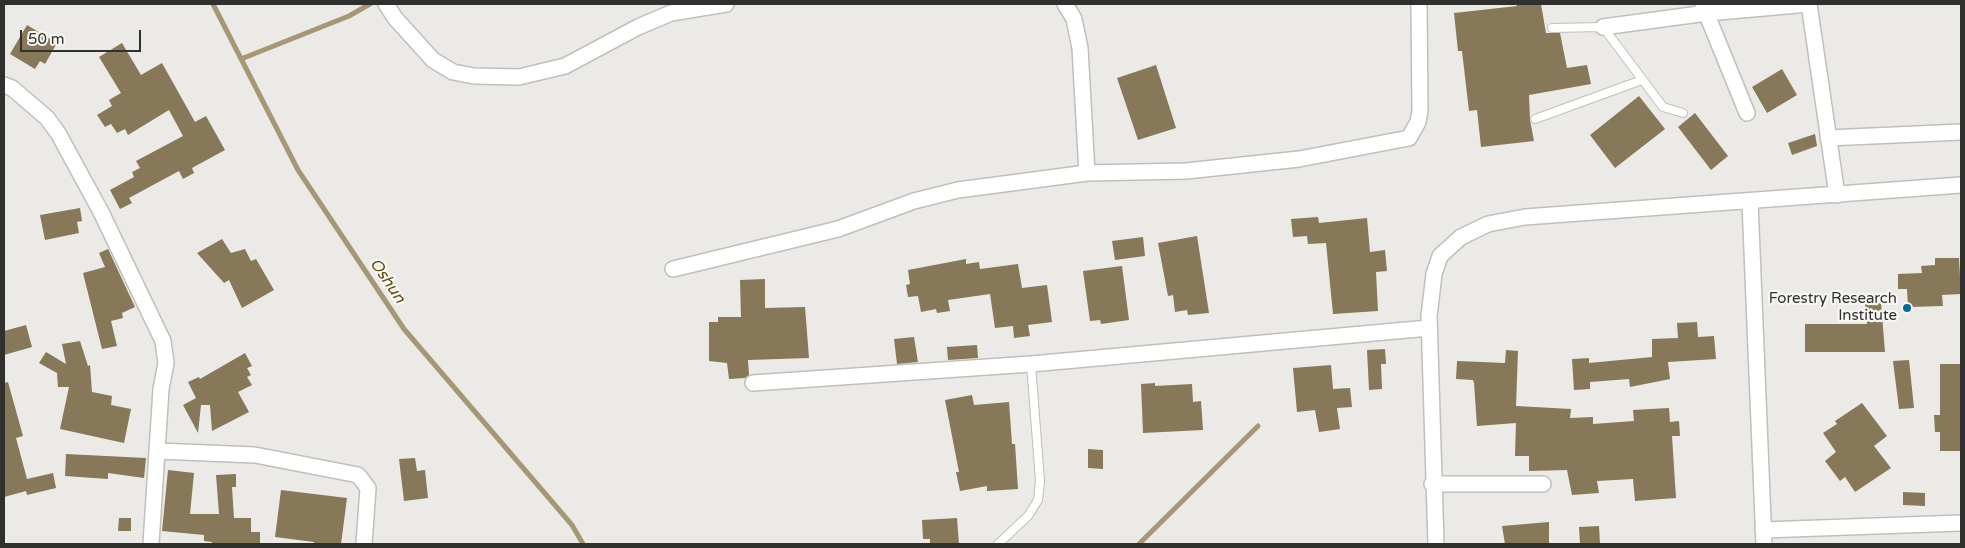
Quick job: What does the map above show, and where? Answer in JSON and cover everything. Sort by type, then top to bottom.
[{"type":"street","points":[[386,4],[395,18],[433,60],[452,72],[474,76],[519,77],[565,66],[638,27],[671,13],[726,4]]},
{"type":"street","points":[[1065,4],[1074,19],[1080,48],[1087,173]]},
{"type":"street","points":[[673,269],[838,229],[914,201],[958,190],[1087,173],[1186,171],[1299,159],[1409,138],[1418,122],[1420,111],[1419,4]]},
{"type":"street","points":[[1602,27],[1705,8],[1809,4],[1837,195]]},
{"type":"street","points":[[1705,8],[1748,113]]},
{"type":"street","points":[[4,85],[12,88],[47,118],[58,133],[101,212],[163,341],[166,363],[161,389],[151,544]]},
{"type":"street","points":[[1828,138],[1961,132]]},
{"type":"street","points":[[1436,544],[1432,484],[1429,328],[1434,274],[1440,256],[1460,237],[1480,227],[1506,219],[1525,217],[1750,202],[1961,185]]},
{"type":"street","points":[[1750,202],[1764,537],[1961,523]]},
{"type":"street","points":[[753,383],[1031,364],[1429,328]]},
{"type":"street","points":[[158,451],[255,455],[358,475],[368,488],[364,544]]},
{"type":"street","points":[[1432,484],[1543,484]]},
{"type":"lane","points":[[1552,28],[1602,27],[1663,107],[1683,112]]},
{"type":"lane","points":[[1535,119],[1642,80]]},
{"type":"lane","points":[[998,544],[1028,516],[1038,500],[1040,480],[1031,364]]},
{"type":"building","points":[[1516,4],[1541,4],[1546,33],[1560,33],[1567,68],[1587,65],[1591,84],[1529,95],[1530,120],[1534,141],[1481,147],[1477,110],[1469,111],[1462,51],[1458,51],[1454,13],[1517,6]]},
{"type":"building","points":[[27,25],[57,43],[45,64],[40,61],[35,69],[10,54]]},
{"type":"building","points":[[122,43],[141,75],[162,63],[195,122],[206,116],[225,150],[192,168],[194,173],[183,179],[179,171],[129,198],[132,203],[120,209],[110,190],[134,177],[132,172],[140,168],[136,161],[183,136],[169,110],[128,135],[125,129],[117,133],[111,124],[105,127],[97,115],[112,106],[109,100],[121,93],[99,57]]},
{"type":"building","points":[[1156,65],[1176,128],[1138,140],[1117,78]]},
{"type":"building","points":[[1782,69],[1797,95],[1767,113],[1752,87]]},
{"type":"building","points":[[1639,96],[1665,129],[1615,168],[1590,135]]},
{"type":"building","points":[[1695,113],[1728,156],[1711,170],[1678,127]]},
{"type":"building","points":[[1815,134],[1817,146],[1792,155],[1788,143]]},
{"type":"building","points":[[80,208],[82,221],[77,222],[79,233],[45,240],[40,215]]},
{"type":"building","points":[[1318,217],[1319,223],[1367,218],[1370,252],[1385,250],[1387,271],[1376,272],[1378,311],[1333,314],[1326,243],[1308,244],[1307,236],[1293,237],[1291,219]]},
{"type":"building","points":[[1197,236],[1209,313],[1188,315],[1187,310],[1175,312],[1173,295],[1168,296],[1158,243]]},
{"type":"building","points":[[1143,237],[1145,256],[1115,260],[1112,241]]},
{"type":"building","points":[[222,239],[231,253],[245,249],[251,261],[256,259],[274,290],[242,308],[229,280],[224,283],[197,253]]},
{"type":"building","points":[[108,249],[135,307],[122,313],[123,318],[111,321],[117,346],[102,349],[83,273],[105,267],[99,253]]},
{"type":"building","points":[[1935,258],[1959,258],[1961,294],[1942,295],[1943,306],[1908,307],[1907,289],[1898,289],[1898,274],[1922,273],[1921,266],[1935,265]]},
{"type":"building","points":[[966,259],[966,264],[979,262],[980,269],[1018,264],[1022,288],[1047,285],[1052,322],[1028,325],[1030,336],[1014,338],[1013,326],[995,328],[990,294],[948,300],[950,311],[937,313],[936,309],[921,312],[918,296],[908,297],[906,285],[910,284],[908,270]]},
{"type":"building","points":[[1122,266],[1129,320],[1101,324],[1100,320],[1090,321],[1083,271]]},
{"type":"building","points":[[765,279],[765,308],[805,307],[809,358],[748,360],[749,375],[745,378],[729,379],[727,363],[709,361],[709,322],[718,322],[718,317],[741,317],[740,280]]},
{"type":"building","points":[[1881,303],[1885,352],[1805,352],[1805,324],[1867,324],[1865,304]]},
{"type":"building","points":[[1697,322],[1698,337],[1714,336],[1716,359],[1668,362],[1670,379],[1630,387],[1629,379],[1590,382],[1590,389],[1574,390],[1572,359],[1589,358],[1589,363],[1652,357],[1652,339],[1678,338],[1677,323]]},
{"type":"building","points":[[26,325],[32,347],[4,355],[4,331]]},
{"type":"building","points":[[914,337],[918,362],[897,364],[894,339]]},
{"type":"building","points":[[80,341],[88,366],[90,365],[92,392],[112,396],[111,405],[131,409],[124,443],[60,429],[69,387],[58,387],[57,373],[39,363],[46,352],[66,364],[62,344]]},
{"type":"building","points":[[977,345],[978,358],[948,360],[947,347]]},
{"type":"building","points":[[1385,349],[1386,364],[1381,364],[1382,389],[1369,390],[1367,350]]},
{"type":"building","points":[[1506,350],[1518,351],[1516,406],[1571,409],[1570,418],[1593,417],[1593,424],[1634,421],[1633,410],[1669,408],[1670,422],[1679,421],[1680,436],[1672,436],[1676,498],[1635,501],[1633,479],[1597,481],[1599,493],[1572,495],[1567,470],[1529,471],[1529,456],[1515,456],[1516,423],[1477,426],[1474,383],[1473,380],[1456,379],[1457,361],[1505,363]]},
{"type":"building","points":[[245,353],[252,366],[247,368],[251,375],[247,377],[252,385],[238,392],[249,412],[212,431],[210,405],[201,405],[198,433],[183,405],[196,398],[188,382],[199,377],[200,379]]},
{"type":"building","points":[[1909,360],[1914,408],[1899,409],[1893,361]]},
{"type":"building","points":[[1940,364],[1961,364],[1961,451],[1940,451],[1940,432],[1935,432],[1934,415],[1940,415]]},
{"type":"building","points":[[1331,365],[1333,389],[1350,388],[1352,407],[1337,408],[1340,429],[1319,432],[1315,410],[1297,412],[1293,368]]},
{"type":"building","points":[[8,382],[23,436],[16,438],[27,479],[53,473],[56,488],[27,495],[26,491],[4,497],[4,383]]},
{"type":"building","points":[[1155,383],[1155,386],[1192,384],[1193,402],[1201,401],[1203,430],[1143,433],[1141,384]]},
{"type":"building","points":[[972,395],[974,405],[1009,402],[1012,444],[1015,444],[1018,489],[987,491],[987,486],[960,491],[956,472],[959,472],[945,400]]},
{"type":"building","points":[[1862,403],[1887,436],[1874,446],[1891,468],[1855,492],[1845,477],[1840,481],[1825,461],[1836,452],[1823,433],[1837,424],[1835,421]]},
{"type":"building","points":[[1088,449],[1103,450],[1103,469],[1088,468]]},
{"type":"building","points":[[66,454],[146,458],[144,478],[108,473],[108,479],[65,476]]},
{"type":"building","points":[[415,458],[417,471],[425,470],[428,498],[404,501],[399,459]]},
{"type":"building","points":[[168,470],[194,473],[190,514],[219,514],[216,475],[236,474],[236,487],[232,487],[234,518],[251,518],[251,532],[260,532],[260,544],[212,544],[212,542],[204,541],[204,535],[162,531]]},
{"type":"building","points":[[281,490],[347,498],[341,544],[314,544],[314,542],[275,537]]},
{"type":"building","points":[[1903,492],[1925,493],[1925,506],[1903,505]]},
{"type":"building","points":[[119,518],[131,518],[131,531],[118,531]]},
{"type":"building","points":[[957,518],[959,544],[930,544],[930,539],[923,539],[922,520]]},
{"type":"building","points":[[1549,522],[1549,544],[1505,544],[1502,526]]},
{"type":"building","points":[[1599,526],[1600,544],[1580,544],[1579,527]]},
{"type":"waterway","name":"Oshun","points":[[213,4],[298,170],[404,329],[572,525],[583,544]]},
{"type":"waterway","points":[[241,59],[349,16],[370,4]]},
{"type":"waterway","points":[[1139,544],[1258,426]]},
{"type":"place","name":"Forestry Research Institute","points":[[1907,308]]}]
